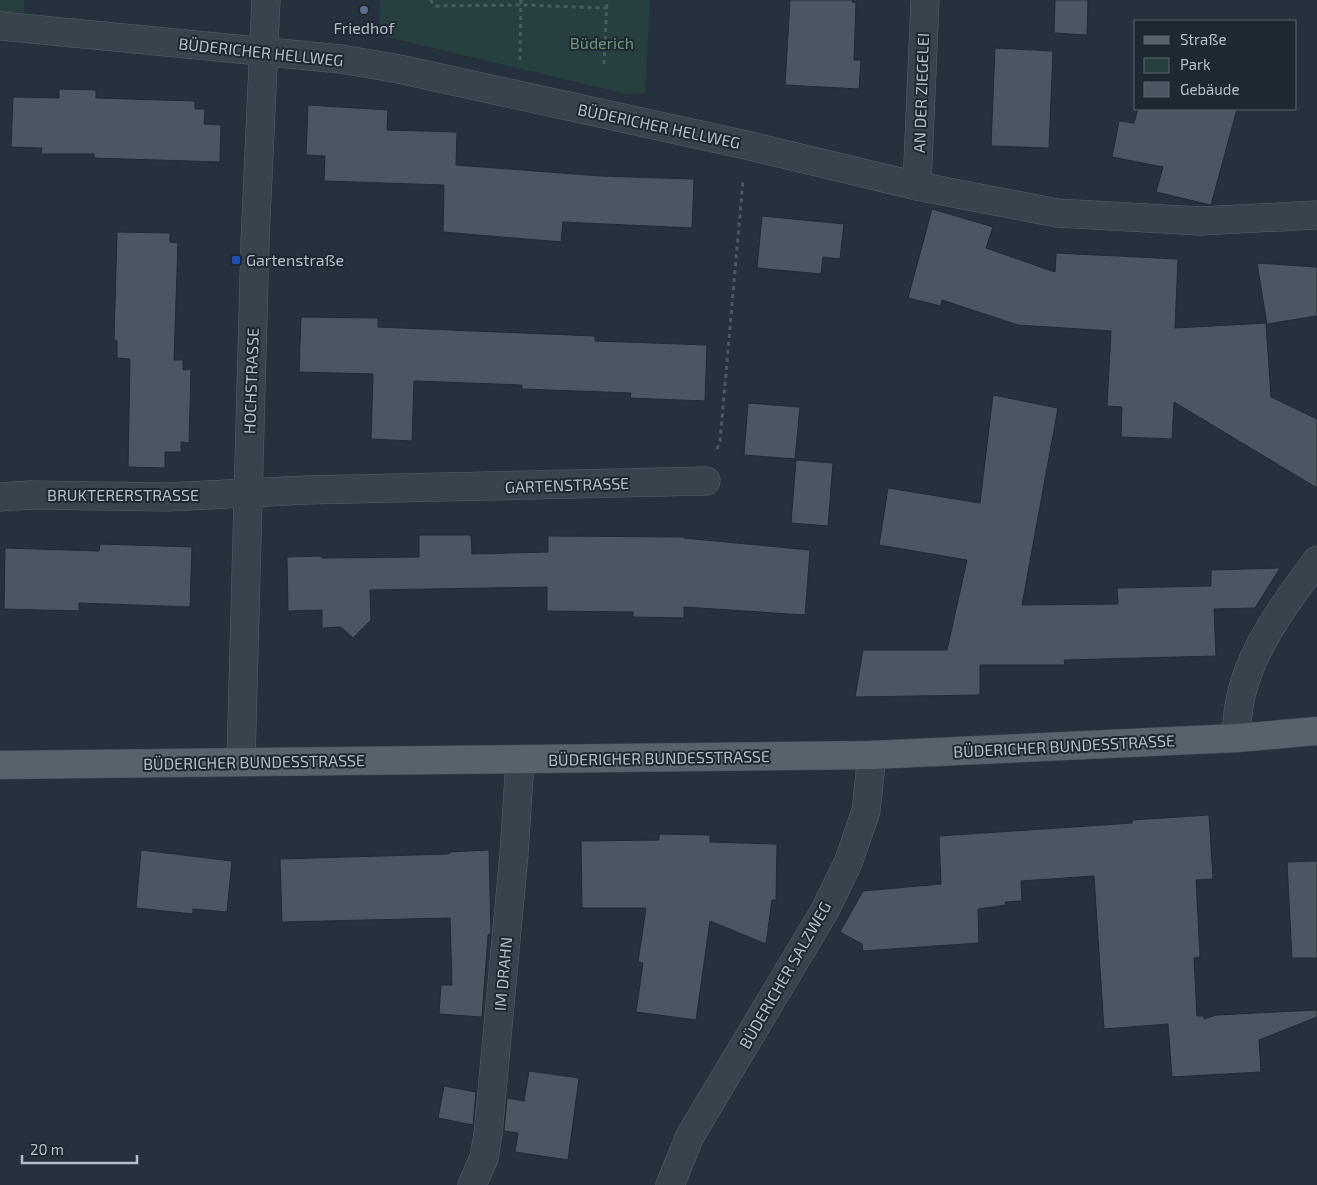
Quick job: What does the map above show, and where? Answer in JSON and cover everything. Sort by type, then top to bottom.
[{"type":"main road","name":"BÜDERICHER BUNDESSTRASSE","points":[[0,765],[872,755],[1237,738],[1317,731]]},
{"type":"street","name":"HOCHSTRASSE","points":[[241,761],[255,241],[266,0]]},
{"type":"street","name":"AN DER ZIEGELEI","points":[[917,186],[925,0]]},
{"type":"street","name":"BÜDERICHER HELLWEG","points":[[0,26],[342,60],[451,79],[917,186],[1057,213],[1200,221],[1317,214]]},
{"type":"street","name":"GARTENSTRASSE","points":[[247,494],[706,481]]},
{"type":"street","name":"BRUKTERERSTRASSE","points":[[0,497],[30,495],[167,497],[247,494]]},
{"type":"street","points":[[1237,738],[1239,699],[1251,663],[1285,604],[1317,560]]},
{"type":"street","name":"BÜDERICHER SALZWEG","points":[[670,1185],[690,1136],[824,912],[848,863],[866,811],[872,755]]},
{"type":"street","name":"IM DRAHN","points":[[472,1185],[484,1158],[488,1134],[514,854],[520,760]]},
{"type":"path","points":[[430,0],[436,6],[521,5],[607,8]]},
{"type":"path","points":[[520,64],[522,0]]},
{"type":"path","points":[[604,64],[607,0]]},
{"type":"path","points":[[706,481],[720,440],[743,186]]},
{"type":"green space","points":[[0,0],[24,0],[24,17],[0,15]]},
{"type":"green space","name":"Büderich","points":[[380,0],[650,0],[645,93],[627,94],[379,35]]},
{"type":"building","points":[[790,0],[852,0],[852,2],[856,3],[854,60],[861,60],[859,89],[785,85]]},
{"type":"building","points":[[1055,0],[1088,0],[1087,35],[1054,33]]},
{"type":"building","points":[[995,48],[1053,51],[1049,148],[991,146]]},
{"type":"building","points":[[59,89],[96,90],[96,98],[195,101],[195,109],[205,109],[204,124],[221,125],[220,162],[94,158],[94,154],[41,154],[42,148],[11,147],[13,97],[59,98]]},
{"type":"building","points":[[308,105],[388,110],[387,130],[457,132],[456,165],[601,176],[694,179],[692,228],[563,222],[561,242],[443,232],[444,185],[324,181],[325,156],[306,155]]},
{"type":"building","points":[[1138,110],[1237,110],[1211,205],[1156,192],[1163,167],[1112,157],[1119,121],[1134,123]]},
{"type":"building","points":[[932,209],[993,227],[986,248],[1055,272],[1056,253],[1178,259],[1175,328],[1266,323],[1271,397],[1317,419],[1317,488],[1174,402],[1172,439],[1121,437],[1122,407],[1107,406],[1111,331],[1018,325],[942,300],[941,306],[908,298]]},
{"type":"building","points":[[762,216],[844,224],[840,259],[823,257],[821,274],[757,268]]},
{"type":"building","points":[[117,232],[170,233],[170,242],[178,243],[174,360],[183,360],[183,370],[191,369],[189,443],[181,442],[181,452],[165,452],[165,468],[128,467],[130,359],[117,358],[117,341],[114,340]]},
{"type":"building","points":[[1257,263],[1317,267],[1317,316],[1267,324]]},
{"type":"building","points":[[301,317],[378,318],[378,327],[595,336],[595,341],[707,345],[705,401],[630,398],[631,393],[522,389],[522,385],[414,381],[412,441],[371,439],[373,374],[299,372]]},
{"type":"building","points":[[993,395],[1058,408],[1022,605],[1118,604],[1117,588],[1211,586],[1211,570],[1280,568],[1255,608],[1214,609],[1216,656],[1064,660],[1065,665],[980,665],[980,695],[855,697],[863,650],[947,650],[967,560],[879,545],[888,488],[980,503]]},
{"type":"building","points":[[748,403],[800,407],[795,459],[744,455]]},
{"type":"building","points":[[796,460],[833,463],[828,526],[791,523]]},
{"type":"building","points":[[419,535],[471,535],[472,554],[548,552],[548,536],[684,537],[810,550],[805,615],[684,607],[684,618],[633,617],[633,612],[547,611],[547,587],[370,590],[371,620],[353,638],[341,627],[322,628],[322,610],[288,611],[287,557],[419,557]]},
{"type":"building","points":[[100,544],[192,547],[190,607],[79,603],[79,611],[4,609],[5,548],[99,551]]},
{"type":"building","points":[[1209,815],[1213,879],[1196,880],[1200,957],[1194,958],[1197,1016],[1204,1016],[1204,1019],[1216,1015],[1317,1010],[1317,1017],[1259,1040],[1261,1072],[1172,1077],[1168,1024],[1104,1029],[1094,876],[1021,881],[1022,901],[1005,902],[1006,905],[978,909],[979,943],[863,951],[862,944],[840,932],[863,891],[941,884],[939,836],[1132,823],[1132,820]]},
{"type":"building","points":[[659,834],[710,835],[710,842],[777,844],[776,900],[772,900],[766,944],[710,921],[696,1020],[636,1012],[643,963],[638,962],[646,908],[582,908],[581,841],[659,840]]},
{"type":"building","points":[[141,850],[232,861],[227,912],[193,909],[193,914],[136,908]]},
{"type":"building","points":[[489,850],[491,933],[488,935],[482,1017],[439,1014],[441,985],[452,985],[450,918],[282,922],[280,859],[449,854],[449,852]]},
{"type":"building","points":[[1317,861],[1317,958],[1292,958],[1287,862]]},
{"type":"building","points":[[529,1071],[579,1078],[568,1160],[515,1152],[518,1133],[504,1131],[507,1098],[524,1101]]},
{"type":"building","points":[[444,1086],[476,1092],[473,1125],[438,1118]]},
{"type":"place","name":"Friedhof","points":[[364,10]]},
{"type":"place","name":"Gartenstraße","points":[[236,260]]}]
